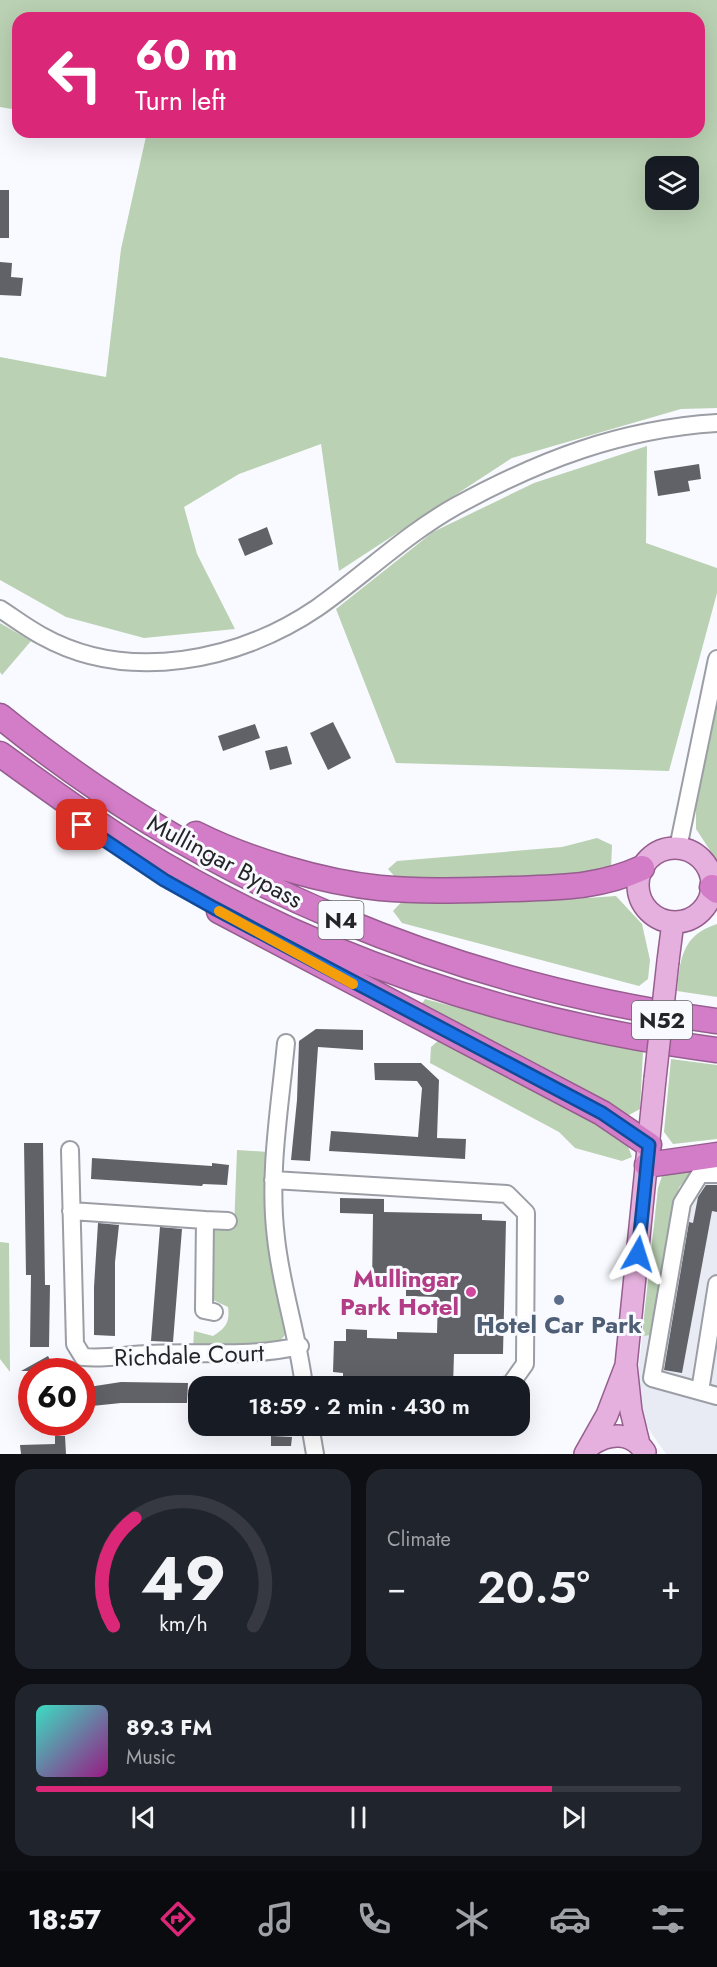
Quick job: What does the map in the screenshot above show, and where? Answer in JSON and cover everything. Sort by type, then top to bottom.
[{"type":"highway","name":"Mullingar Bypass","points":[[0,716],[135,813],[223,864],[307,905],[388,939],[479,970],[583,998],[717,1021]]},
{"type":"highway","name":"N4","points":[[25,736],[95,774],[158,814],[203,837],[272,862],[331,879],[390,888],[438,891],[503,889],[597,885],[642,868]]},
{"type":"highway","name":"Mullingar Bypass","points":[[0,754],[135,848],[214,891],[349,954],[444,990],[513,1010],[603,1032],[717,1050]]},
{"type":"highway","name":"N4","points":[[0,761],[5,770],[21,782],[164,880],[310,961],[602,1113],[648,1155]]},
{"type":"highway","points":[[648,1155],[717,1155]]},
{"type":"main road","points":[[678,848],[700,857],[707,866],[715,889],[704,909],[695,916],[673,922],[656,916],[643,903],[639,892],[642,868],[658,852],[678,848]]},
{"type":"main road","name":"N52","points":[[643,1449],[631,1411],[626,1365],[673,922]]},
{"type":"main road","name":"N52","points":[[588,1449],[607,1415],[626,1365]]},
{"type":"main road","name":"N52","points":[[588,1449],[610,1436],[630,1438],[643,1449]]},
{"type":"street","points":[[0,609],[42,636],[69,648],[124,662],[181,660],[237,648],[292,623],[317,607],[385,555],[454,507],[550,459],[602,442],[678,426],[717,423]]},
{"type":"street","points":[[678,848],[717,659]]},
{"type":"street","points":[[286,1043],[273,1180],[276,1239],[300,1346],[303,1376]]},
{"type":"street","name":"Richdale Court","points":[[70,1150],[75,1344],[83,1357],[99,1359],[147,1354],[266,1354],[300,1346]]},
{"type":"street","points":[[717,1174],[700,1174],[682,1203],[652,1378],[717,1396]]},
{"type":"street","points":[[273,1180],[507,1194],[517,1202],[526,1213],[525,1364],[516,1376]]},
{"type":"street","points":[[71,1210],[228,1221]]},
{"type":"street","name":"Richdale Court","points":[[205,1220],[204,1310],[213,1312]]},
{"type":"street","points":[[700,1392],[717,1284]]},
{"type":"street","points":[[312,1436],[315,1454]]},
{"type":"shaded area","points":[[717,1162],[717,1454],[666,1454],[638,1414],[636,1394],[658,1188]]},
{"type":"green space","points":[[0,0],[717,0],[717,408],[681,409],[512,458],[339,571],[321,444],[239,474],[184,507],[197,554],[235,629],[144,638],[66,617],[0,580],[0,357],[106,377],[121,249],[146,138],[705,138],[705,12],[12,12],[12,109],[0,107]]},
{"type":"green space","points":[[647,446],[646,543],[717,568],[717,593],[669,771],[396,763],[336,609],[433,532],[534,483]]},
{"type":"green space","points":[[0,623],[31,641],[2,675],[0,672]]},
{"type":"green space","points":[[717,699],[717,861],[696,829],[696,804]]},
{"type":"green space","points":[[597,838],[612,845],[611,869],[592,877],[396,878],[388,869],[397,861],[562,847]]},
{"type":"green space","points":[[616,896],[642,924],[650,960],[648,979],[639,986],[402,923],[393,911],[406,897],[558,900]]},
{"type":"green space","points":[[717,924],[717,997],[677,991],[685,950],[696,935]]},
{"type":"green space","points":[[425,999],[528,1026],[643,1051],[640,1109],[629,1115],[421,1005]]},
{"type":"green space","points":[[440,1039],[624,1135],[632,1157],[622,1161],[575,1148],[559,1132],[430,1063],[431,1047]]},
{"type":"green space","points":[[671,1059],[717,1065],[717,1139],[673,1144],[664,1132]]},
{"type":"green space","points":[[237,1150],[268,1152],[269,1248],[285,1335],[280,1341],[193,1348],[194,1331],[213,1336],[228,1321],[228,1307],[211,1299],[213,1230],[234,1229]]},
{"type":"green space","points":[[717,1160],[694,1172],[679,1187],[652,1335],[642,1336],[658,1188],[663,1173]]},
{"type":"green space","points":[[0,1242],[9,1243],[10,1372],[0,1359]]},
{"type":"building","points":[[0,190],[9,190],[9,238],[0,238]]},
{"type":"building","points":[[0,262],[12,263],[11,277],[23,278],[21,296],[0,295]]},
{"type":"building","points":[[699,464],[701,479],[688,481],[690,491],[658,496],[654,471]]},
{"type":"building","points":[[267,527],[273,544],[245,556],[238,539]]},
{"type":"building","points":[[333,722],[351,758],[328,770],[310,733]]},
{"type":"building","points":[[255,724],[260,738],[223,751],[218,736]]},
{"type":"building","points":[[287,746],[292,764],[270,770],[265,751]]},
{"type":"building","points":[[316,1029],[363,1030],[363,1050],[318,1047],[310,1161],[291,1160],[297,1100],[299,1041]]},
{"type":"building","points":[[374,1063],[421,1063],[439,1080],[437,1138],[466,1139],[465,1159],[329,1151],[331,1131],[418,1137],[422,1088],[417,1081],[375,1080]]},
{"type":"building","points":[[24,1143],[43,1143],[45,1285],[50,1285],[49,1347],[30,1347],[31,1275],[26,1275]]},
{"type":"building","points":[[92,1158],[212,1166],[212,1163],[229,1165],[227,1185],[203,1184],[202,1186],[91,1179]]},
{"type":"building","points":[[706,1185],[717,1185],[717,1212],[712,1211],[682,1373],[664,1370],[689,1222],[693,1223],[698,1197]]},
{"type":"building","name":"Mullingar Park Hotel","points":[[340,1198],[384,1199],[384,1212],[482,1214],[482,1220],[506,1221],[503,1354],[454,1354],[453,1376],[343,1376],[343,1373],[333,1372],[334,1341],[346,1341],[346,1329],[367,1330],[367,1338],[397,1339],[397,1332],[437,1333],[438,1297],[406,1296],[406,1289],[372,1288],[373,1214],[340,1213]]},
{"type":"building","points":[[98,1223],[119,1225],[115,1262],[115,1336],[94,1335]]},
{"type":"building","points":[[160,1227],[182,1229],[173,1342],[151,1341]]},
{"type":"building","points":[[121,1382],[188,1383],[187,1403],[121,1403],[96,1406],[96,1386]]},
{"type":"building","points":[[55,1436],[65,1436],[66,1454],[21,1454],[20,1445],[55,1444]]},
{"type":"building","points":[[271,1436],[292,1437],[291,1446],[271,1446]]},
{"type":"slow traffic","points":[[219,911],[353,984]]},
{"type":"place","name":"Mullingar Park Hotel","points":[[471,1292]]},
{"type":"place","name":"Hotel Car Park","points":[[559,1300]]},
{"type":"route","points":[[82,825],[164,880],[214,908],[310,961],[602,1113],[630,1130],[649,1145],[638,1254]]}]
